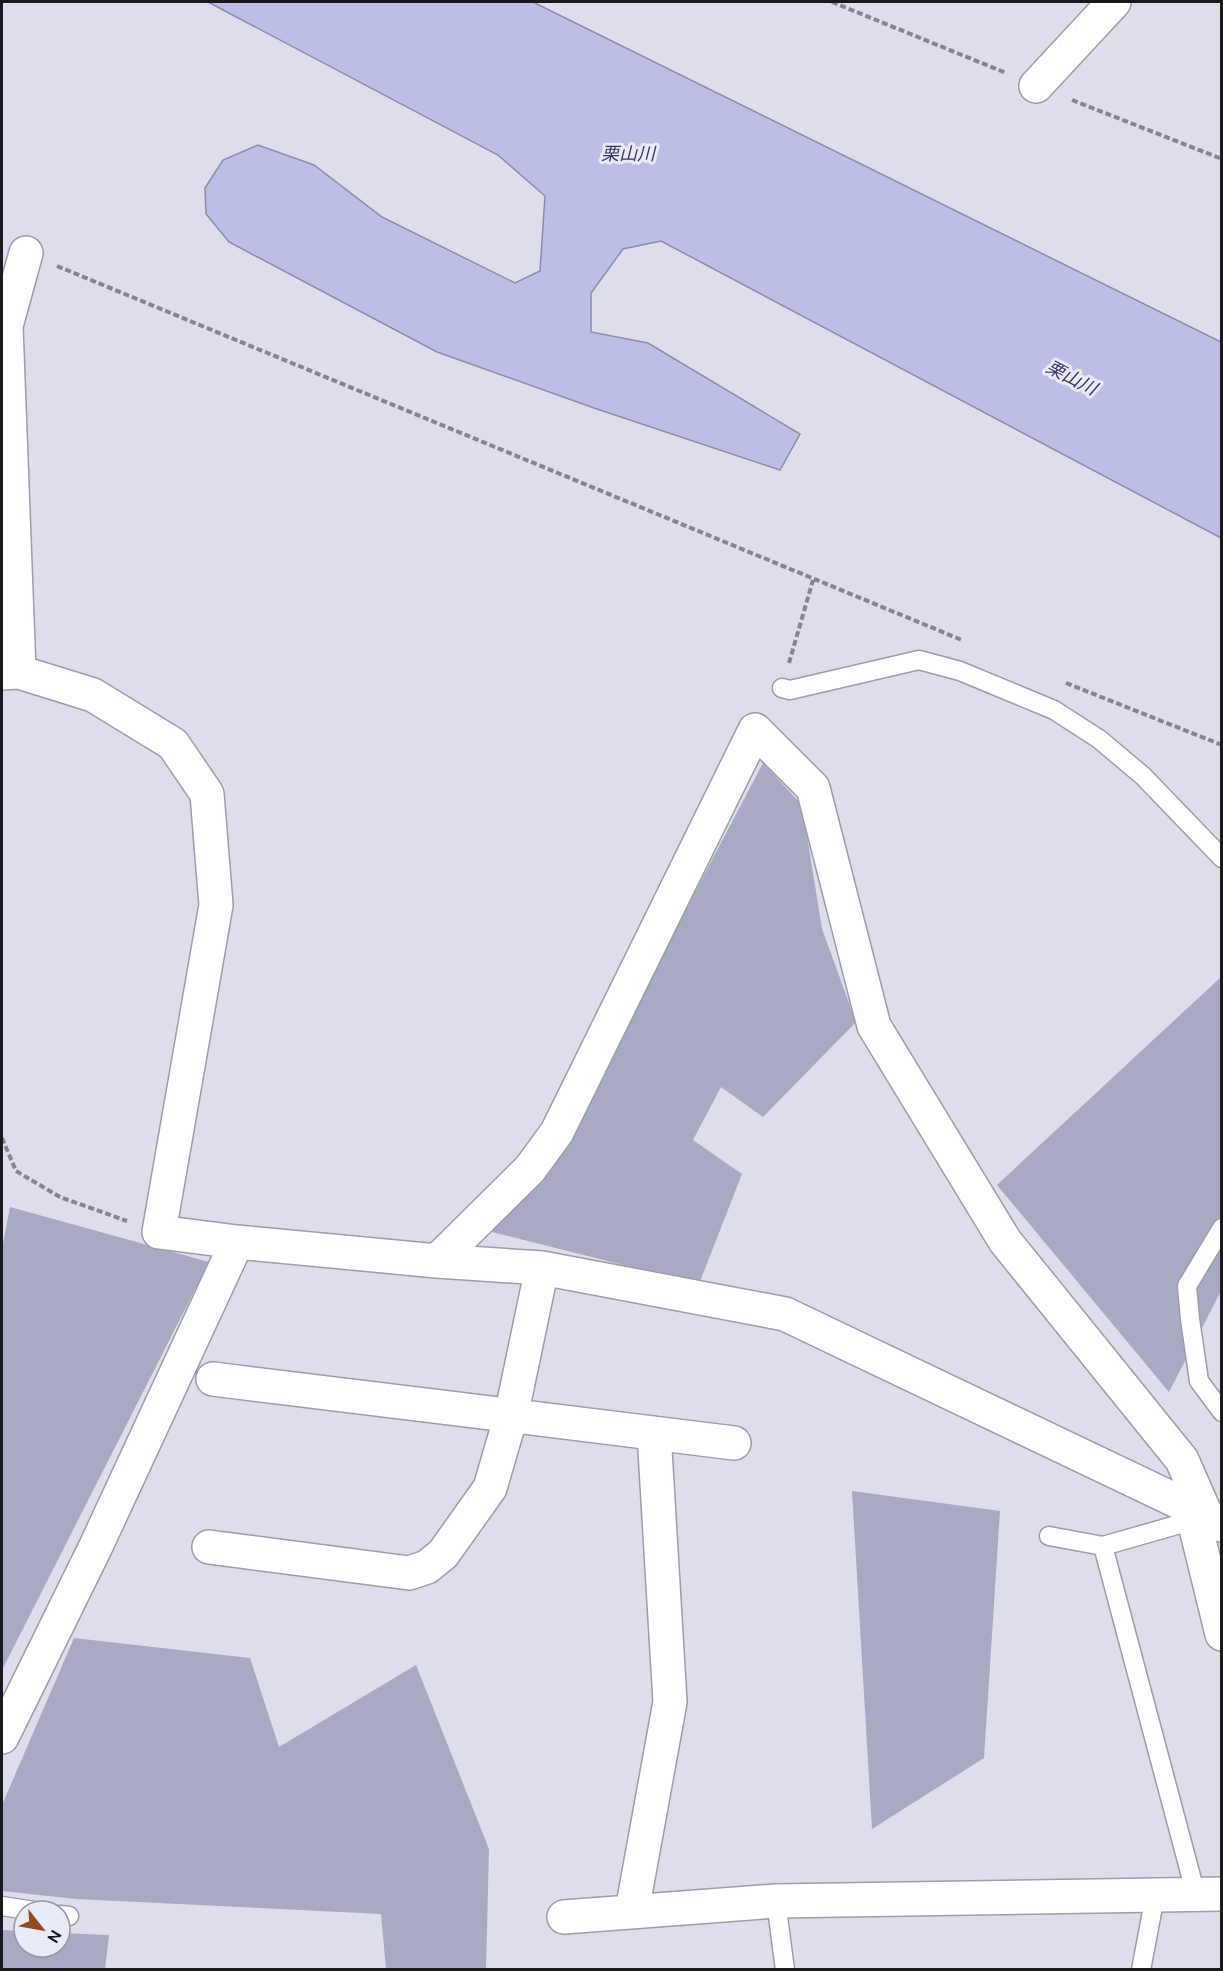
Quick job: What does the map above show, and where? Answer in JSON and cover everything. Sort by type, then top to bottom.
[{"type":"street","points":[[1036,86],[1114,2]]},
{"type":"street","points":[[26,253],[6,326],[10,673],[93,696],[173,744],[207,794],[216,905],[159,1232],[237,1242],[437,1261],[542,1268],[785,1314],[1203,1517]]},
{"type":"street","points":[[437,1261],[530,1169],[557,1132],[755,730],[813,788],[874,1026],[1005,1241],[1182,1460],[1203,1517],[1221,1634]]},
{"type":"street","points":[[2,1737],[96,1546],[237,1242]]},
{"type":"street","points":[[209,1547],[409,1572],[428,1567],[443,1554],[490,1488],[511,1416],[542,1268]]},
{"type":"street","points":[[213,1379],[734,1443]]},
{"type":"street","points":[[632,1911],[670,1702],[654,1433]]},
{"type":"street","points":[[564,1917],[776,1901],[1209,1894]]},
{"type":"lane","points":[[782,688],[790,690],[918,660],[960,671],[1054,710],[1099,740],[1143,776],[1221,858]]},
{"type":"lane","points":[[1221,1228],[1187,1286],[1199,1381],[1221,1412]]},
{"type":"lane","points":[[1049,1536],[1103,1546],[1203,1517]]},
{"type":"lane","points":[[1103,1546],[1209,1894]]},
{"type":"lane","points":[[1141,1970],[1155,1896]]},
{"type":"lane","points":[[776,1901],[785,1970]]},
{"type":"path","points":[[26,253],[966,642]]},
{"type":"path","points":[[782,688],[813,580]]},
{"type":"path","points":[[1064,682],[1221,745]]},
{"type":"path","points":[[2,1138],[16,1171],[60,1197],[159,1232]]},
{"type":"shaded area","points":[[763,763],[802,805],[822,929],[856,1022],[763,1117],[721,1087],[693,1140],[742,1174],[699,1284],[492,1232],[576,1118]]},
{"type":"shaded area","points":[[1221,977],[1221,1291],[1169,1392],[997,1185]]},
{"type":"shaded area","points":[[10,1207],[209,1262],[2,1670],[2,1249]]},
{"type":"shaded area","points":[[852,1491],[1000,1511],[984,1758],[872,1829]]},
{"type":"shaded area","points":[[74,1638],[250,1658],[279,1747],[416,1665],[489,1849],[486,1969],[386,1969],[381,1914],[76,1899],[2,1891],[2,1805]]},
{"type":"shaded area","points":[[2,1930],[12,1930],[12,1959],[72,1959],[72,1933],[109,1935],[105,1969],[2,1969]]},
{"type":"water","name":"栗山川","points":[[208,2],[533,2],[1221,342],[1221,538],[661,241],[623,249],[591,293],[591,332],[648,343],[800,434],[780,470],[594,408],[437,352],[229,242],[206,214],[205,188],[223,160],[258,145],[314,165],[382,217],[515,283],[540,271],[545,196],[498,155]]}]
